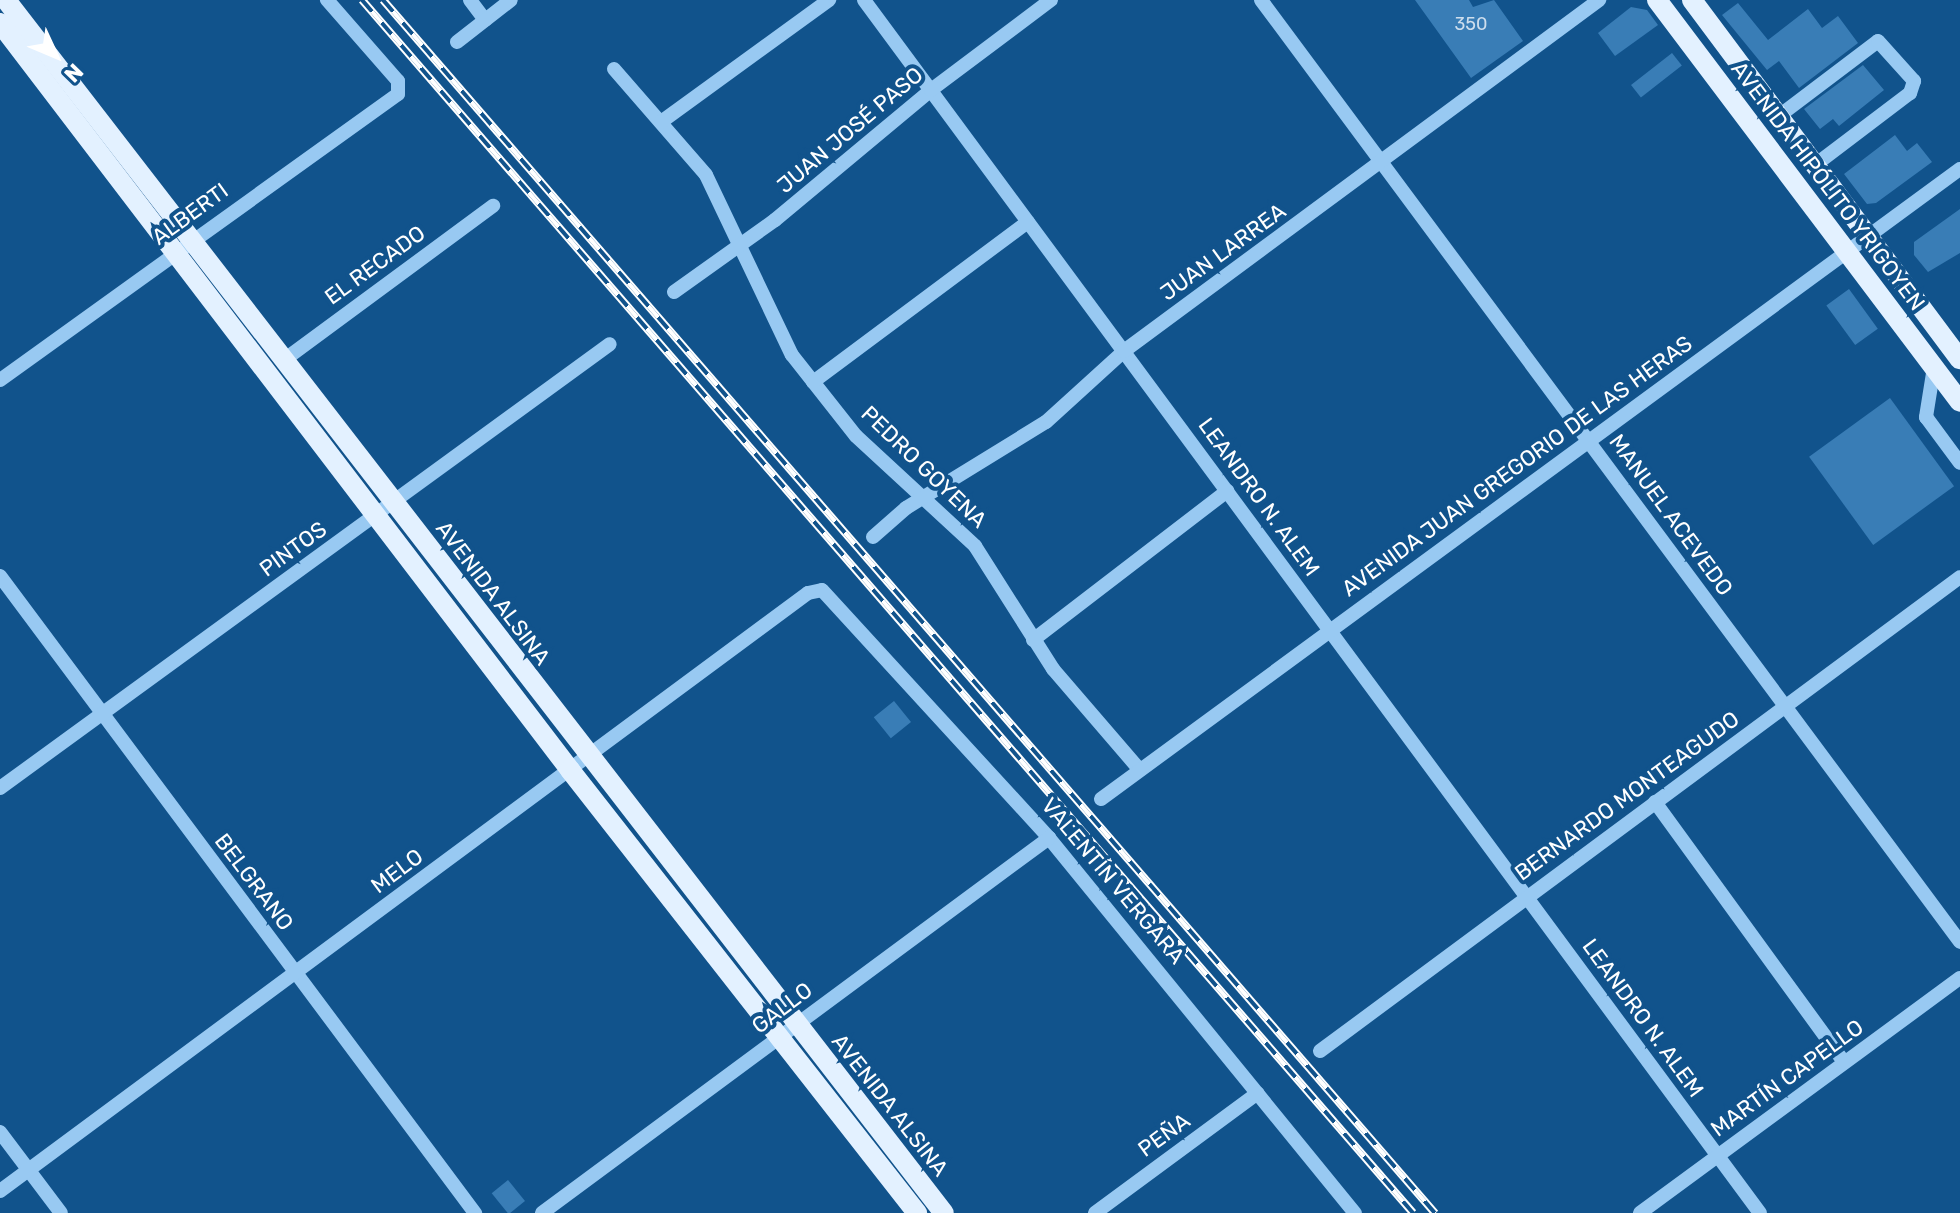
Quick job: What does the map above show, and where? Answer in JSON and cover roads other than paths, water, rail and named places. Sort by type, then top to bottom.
[{"type":"main road","name":"AVENIDA HIPÓLITO YRIGOYEN","points":[[1657,0],[1960,402]]},
{"type":"main road","name":"AVENIDA HIPÓLITO YRIGOYEN","points":[[1692,0],[1960,359]]},
{"type":"main road","name":"AVENIDA ALSINA","points":[[8,8],[192,240],[588,757],[917,1213]]},
{"type":"main road","name":"AVENIDA ALSINA","points":[[8,8],[175,252],[570,770],[944,1213]]},
{"type":"street","name":"ALBERTI","points":[[0,380],[398,94],[398,81],[327,0]]},
{"type":"street","points":[[470,0],[485,20]]},
{"type":"street","points":[[457,42],[511,0]]},
{"type":"street","points":[[661,122],[829,0]]},
{"type":"street","name":"LEANDRO N. ALEM","points":[[864,0],[1760,1213]]},
{"type":"street","name":"JUAN JOSÉ PASO","points":[[674,292],[739,247],[931,90],[1051,0]]},
{"type":"street","name":"MANUEL ACEVEDO","points":[[1261,0],[1960,942]]},
{"type":"street","name":"JUAN LARREA","points":[[873,537],[923,498],[1046,422],[1124,351],[1382,164],[1599,0]]},
{"type":"street","points":[[1779,116],[1878,41],[1914,81],[1910,93],[1815,165]]},
{"type":"street","name":"PEDRO GOYENA","points":[[614,69],[706,175],[772,320],[813,382],[856,436],[975,546],[1033,640],[1140,770]]},
{"type":"street","name":"AVENIDA JUAN GREGORIO DE LAS HERAS","points":[[1101,799],[1960,169]]},
{"type":"street","name":"EL RECADO","points":[[284,360],[493,206]]},
{"type":"street","points":[[813,382],[1028,222]]},
{"type":"street","name":"PINTOS","points":[[0,788],[610,344]]},
{"type":"street","points":[[1934,366],[1933,391],[1926,417],[1960,463]]},
{"type":"street","points":[[1033,640],[1227,491]]},
{"type":"street","name":"BELGRANO","points":[[0,576],[475,1213]]},
{"type":"street","name":"BERNARDO MONTEAGUDO","points":[[1320,1051],[1960,577]]},
{"type":"street","name":"MELO","points":[[0,1191],[808,593],[822,590]]},
{"type":"street","name":"VALENTÍN VERGARA","points":[[822,590],[1049,838],[1355,1213]]},
{"type":"street","points":[[1655,802],[1844,1062]]},
{"type":"street","name":"GALLO","points":[[542,1213],[1049,838]]},
{"type":"street","name":"MARTÍN CAPELLO","points":[[1640,1213],[1960,978]]},
{"type":"street","name":"PEÑA","points":[[1095,1213],[1258,1093]]},
{"type":"street","points":[[0,1132],[61,1213]]},
{"type":"railway","points":[[362,0],[1413,1213]]},
{"type":"railway","points":[[383,0],[1435,1213]]}]
